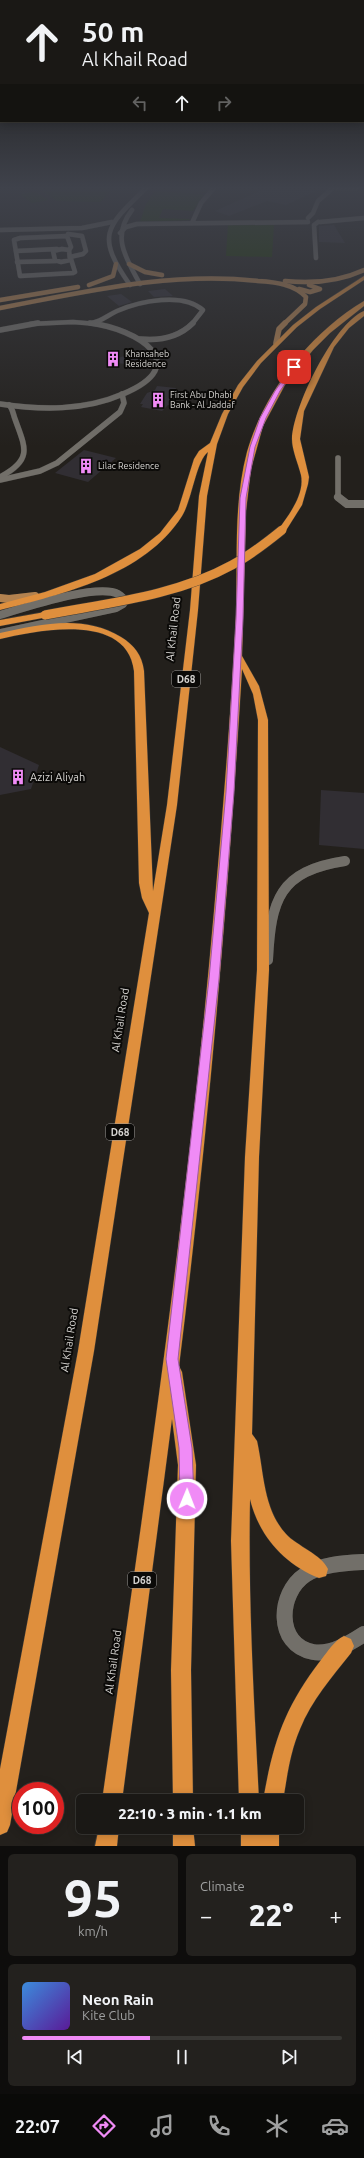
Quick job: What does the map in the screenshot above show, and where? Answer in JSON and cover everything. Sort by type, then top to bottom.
[{"type":"highway","name":"Al Khail Road","points":[[0,1826],[86,1351],[172,805],[194,610],[203,496],[213,444],[225,414],[240,386],[276,343],[318,308],[364,278]]},
{"type":"highway","name":"Al Khail Road","points":[[113,1794],[172,1359],[214,979],[230,792],[243,498],[247,471],[255,440],[263,418],[274,397],[294,367],[328,331],[364,303]]},
{"type":"highway","points":[[0,624],[167,588],[207,577],[252,555],[282,530],[298,506],[305,483],[305,476],[296,439],[301,411],[331,346],[348,327],[364,313]]},
{"type":"highway","points":[[0,607],[45,594],[113,568],[157,539],[178,515],[198,459],[202,453],[213,444]]},
{"type":"highway","points":[[0,635],[54,626],[84,627],[114,636],[126,644],[134,654],[139,671],[144,883],[148,898],[155,913]]},
{"type":"highway","points":[[237,655],[254,681],[260,700],[263,720],[263,970],[252,1150],[240,1541],[243,1671],[249,1794]]},
{"type":"highway","points":[[172,1359],[187,1464],[181,1670],[183,1794]]},
{"type":"highway","points":[[244,1428],[249,1445],[258,1499],[266,1521],[279,1540],[287,1548],[319,1569]]},
{"type":"highway","points":[[274,1794],[282,1753],[294,1719],[312,1686],[344,1646]]},
{"type":"highway","points":[[0,1781],[17,1729]]},
{"type":"highway","points":[[106,1846],[108,1834]]},
{"type":"highway","points":[[184,1834],[184,1846]]},
{"type":"highway","points":[[251,1834],[252,1846]]},
{"type":"highway","points":[[268,1846],[269,1834]]},
{"type":"main road","points":[[88,285],[113,276],[113,274]]},
{"type":"main road","points":[[157,274],[162,275]]},
{"type":"main road","points":[[0,308],[128,282],[137,278],[188,274]]},
{"type":"main road","points":[[232,274],[316,286],[320,289],[307,291],[277,281]]},
{"type":"main road","points":[[0,300],[88,285],[128,282],[140,284],[209,278],[310,283],[328,282],[355,274]]},
{"type":"main road","points":[[276,343],[281,327],[306,301],[304,294],[300,291],[277,281]]},
{"type":"main road","points":[[0,598],[18,599],[45,594]]},
{"type":"street","points":[[20,274],[20,276],[65,274]]},
{"type":"street","points":[[123,274],[128,282]]},
{"type":"street","points":[[135,274],[140,284]]},
{"type":"street","points":[[87,324],[103,320],[123,309],[156,303],[185,303],[194,306],[201,313],[186,331],[159,340],[150,346]]},
{"type":"street","points":[[103,320],[103,324],[107,327]]},
{"type":"street","points":[[0,330],[40,323],[87,324],[107,327],[140,339],[150,346],[156,357],[154,371],[140,385],[122,394],[96,402],[66,407],[35,408],[0,404]]},
{"type":"street","points":[[140,339],[159,340]]},
{"type":"street","points":[[0,478],[52,466],[120,412],[124,403],[122,394]]},
{"type":"street","points":[[9,405],[12,408],[14,419],[24,439],[27,463]]},
{"type":"street","points":[[338,458],[338,498],[347,504],[364,504]]},
{"type":"street","points":[[0,478],[27,463],[52,466]]},
{"type":"street","points":[[0,615],[87,592],[115,592],[122,595],[125,600],[123,604],[116,608],[44,622],[0,635]]},
{"type":"street","points":[[263,970],[267,966],[273,911],[281,894],[293,882],[308,872],[325,864],[345,861]]},
{"type":"street","points":[[364,1562],[319,1569],[304,1576],[286,1595],[284,1605],[285,1624],[290,1634],[304,1648],[312,1652],[322,1652],[344,1646],[364,1634]]},
{"type":"building","points":[[165,289],[173,296],[154,297],[148,291]]},
{"type":"building","points":[[121,294],[132,302],[119,306],[107,296]]},
{"type":"building","points":[[144,349],[135,365],[107,362]]},
{"type":"building","name":"First Abu Dhabi Bank - Al Jaddaf","points":[[157,386],[176,388],[173,396],[175,396],[170,405],[162,411],[141,407],[143,404],[140,404],[147,393],[155,390]]},
{"type":"building","name":"Lilac Residence","points":[[84,450],[116,458],[88,482],[55,473]]},
{"type":"building","name":"Azizi Aliyah","points":[[0,747],[39,765],[31,789],[0,795]]},
{"type":"building","points":[[321,790],[364,793],[364,849],[319,845]]},
{"type":"place","name":"Khansaheb Residence","points":[[113,359]]},
{"type":"place","name":"First Abu Dhabi Bank - Al Jaddaf","points":[[158,400]]},
{"type":"place","name":"Lilac Residence","points":[[86,466]]},
{"type":"place","name":"Azizi Aliyah","points":[[18,777]]},
{"type":"route","points":[[187,1499],[186,1448],[172,1359],[214,979],[230,792],[240,619],[243,498],[252,447],[263,418],[277,391],[294,367]]}]
